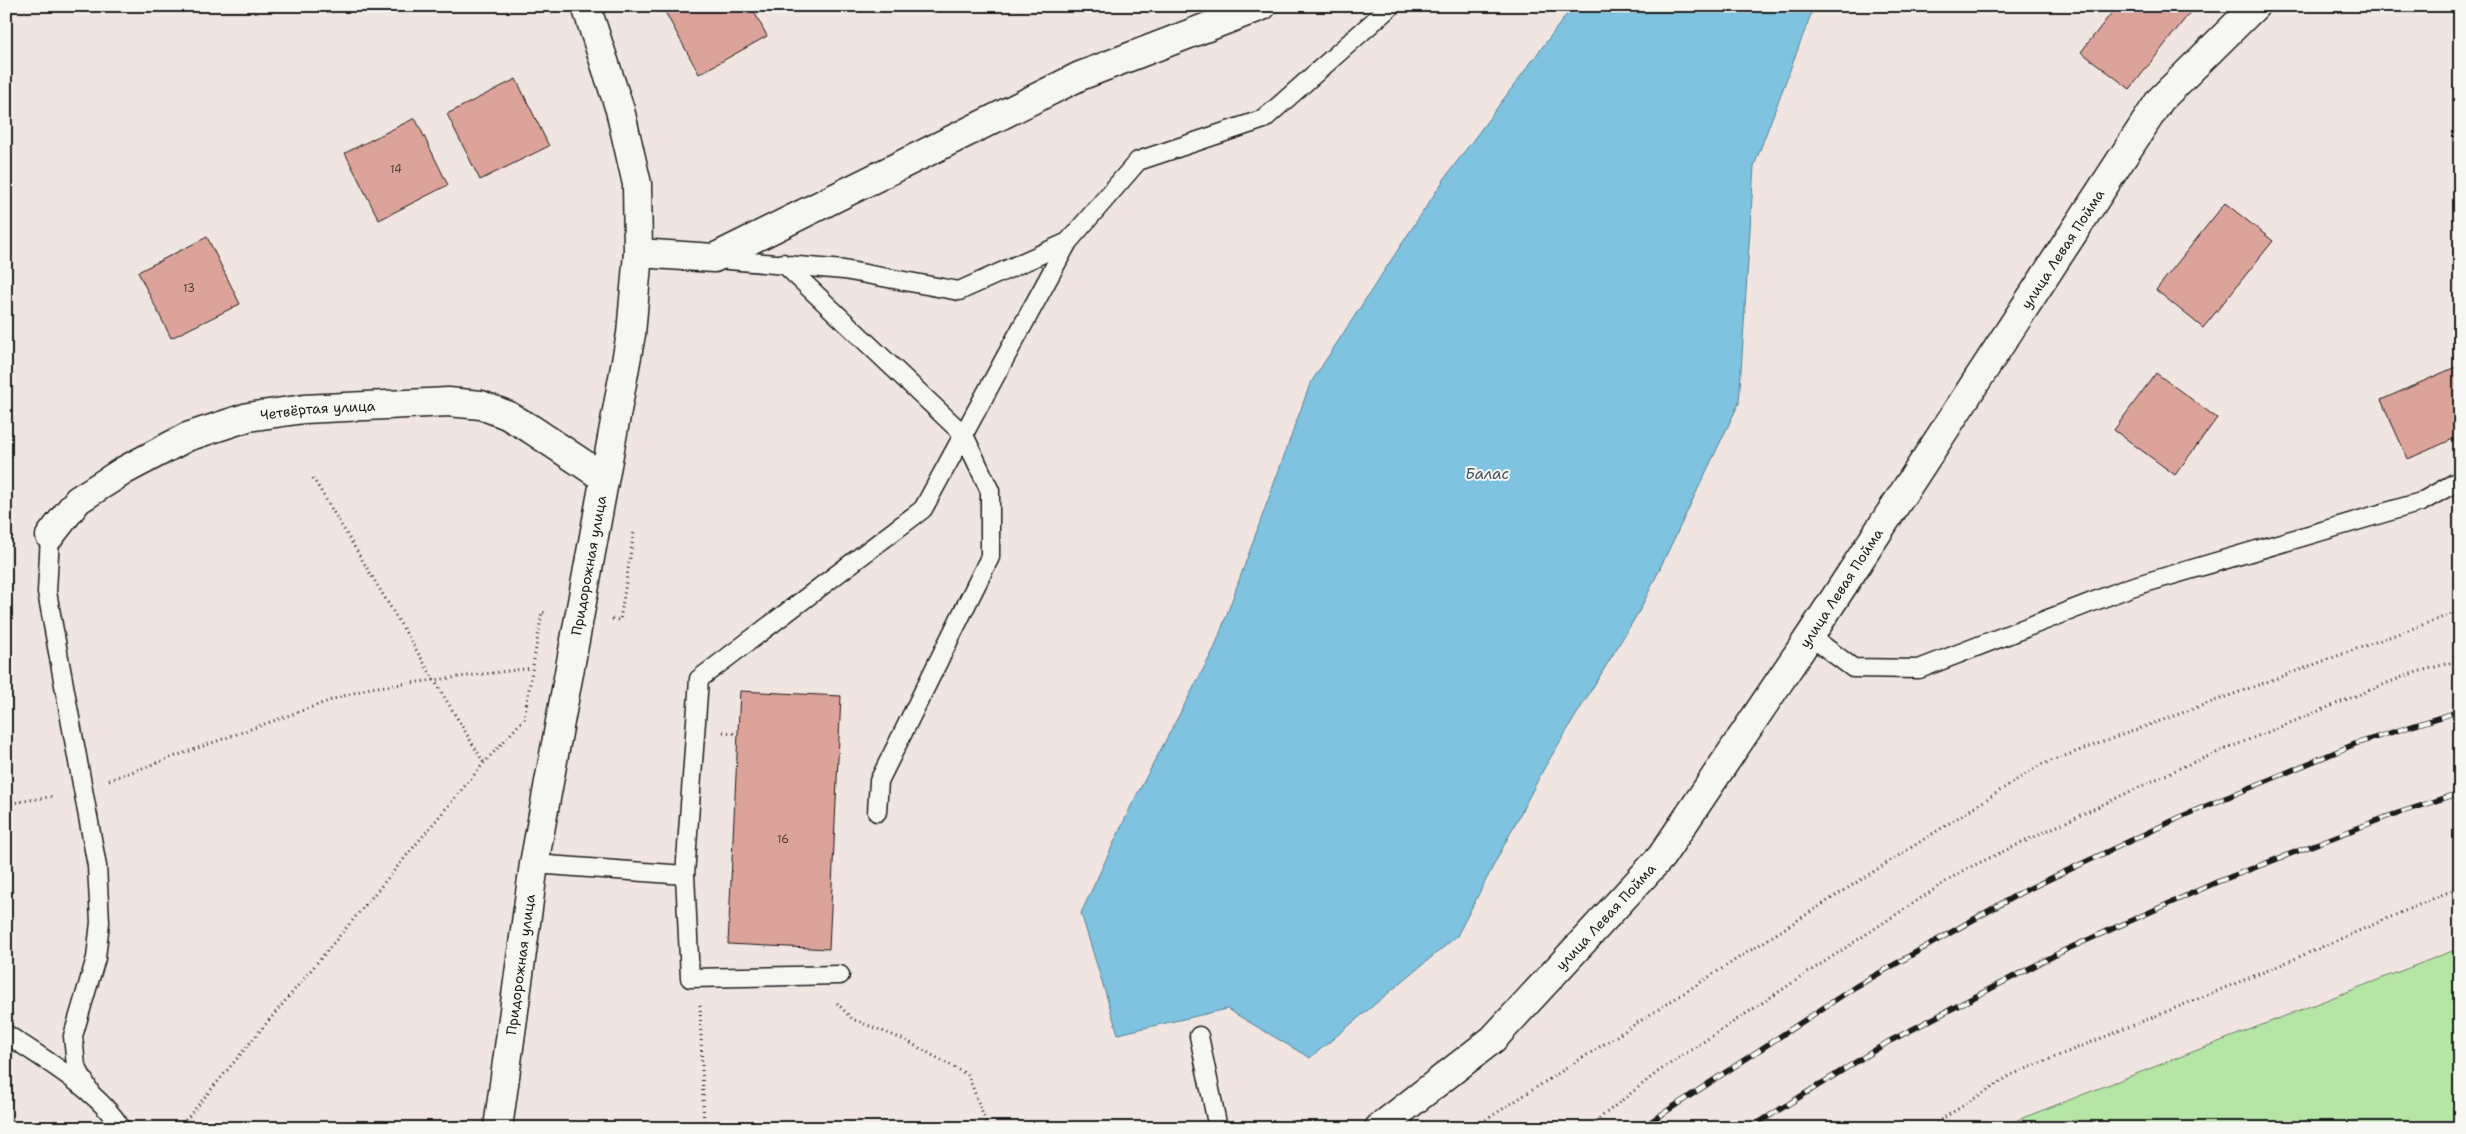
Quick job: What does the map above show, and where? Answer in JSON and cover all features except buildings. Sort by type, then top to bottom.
[{"type":"street","name":"Придорожная улица","points":[[498,1128],[534,864],[603,478],[631,334],[638,253],[637,184],[620,110],[586,6]]},
{"type":"street","points":[[638,253],[714,258],[1080,76],[1262,6]]},
{"type":"street","name":"улица Левая Пойма","points":[[1379,1128],[1493,1039],[1661,857],[1810,636],[2160,100],[2255,6]]},
{"type":"street","name":"Четвёртая улица","points":[[50,536],[78,500],[125,470],[187,437],[248,417],[304,409],[448,402],[481,405],[507,415],[603,478]]},
{"type":"lane","points":[[840,975],[690,978],[685,875],[699,679],[923,509],[1068,242],[1138,161],[1264,119],[1391,6]]},
{"type":"lane","points":[[714,258],[844,270],[959,291],[1068,242]]},
{"type":"lane","points":[[783,263],[964,435],[990,491],[990,557],[880,781],[877,812]]},
{"type":"lane","points":[[1810,636],[1854,668],[1919,669],[2131,587],[2421,502],[2460,480]]},
{"type":"lane","points":[[50,536],[47,592],[64,674],[82,789],[98,866],[100,922],[96,958],[73,1036],[76,1066],[91,1094]]},
{"type":"lane","points":[[534,864],[685,875]]},
{"type":"lane","points":[[6,1034],[91,1094],[112,1113],[121,1128]]},
{"type":"lane","points":[[1199,1036],[1218,1128]]},
{"type":"path","points":[[179,1128],[484,764],[313,478]]},
{"type":"path","points":[[1473,1128],[2040,765],[2460,612]]},
{"type":"path","points":[[1587,1128],[1659,1071],[1962,871],[2182,767],[2407,675],[2460,660]]},
{"type":"path","points":[[6,804],[34,801],[82,789],[370,688],[532,668]]},
{"type":"path","points":[[1928,1128],[2011,1076],[2271,969],[2460,887]]},
{"type":"path","points":[[810,976],[852,1018],[905,1040],[968,1076],[988,1128]]},
{"type":"path","points":[[690,978],[700,1006],[704,1128]]},
{"type":"green space","points":[[2460,948],[2460,1128],[1997,1128]]},
{"type":"water","name":"Балас","points":[[1573,6],[1814,6],[1754,166],[1739,403],[1641,608],[1543,770],[1457,936],[1310,1058],[1227,1009],[1118,1034],[1081,913],[1131,806],[1215,647],[1310,384],[1447,175]]},
{"type":"railway","points":[[1641,1128],[1855,987],[2022,892],[2187,814],[2355,744],[2460,711]]},
{"type":"railway","points":[[1750,1128],[1888,1042],[2063,951],[2217,882],[2389,816],[2460,793]]}]
